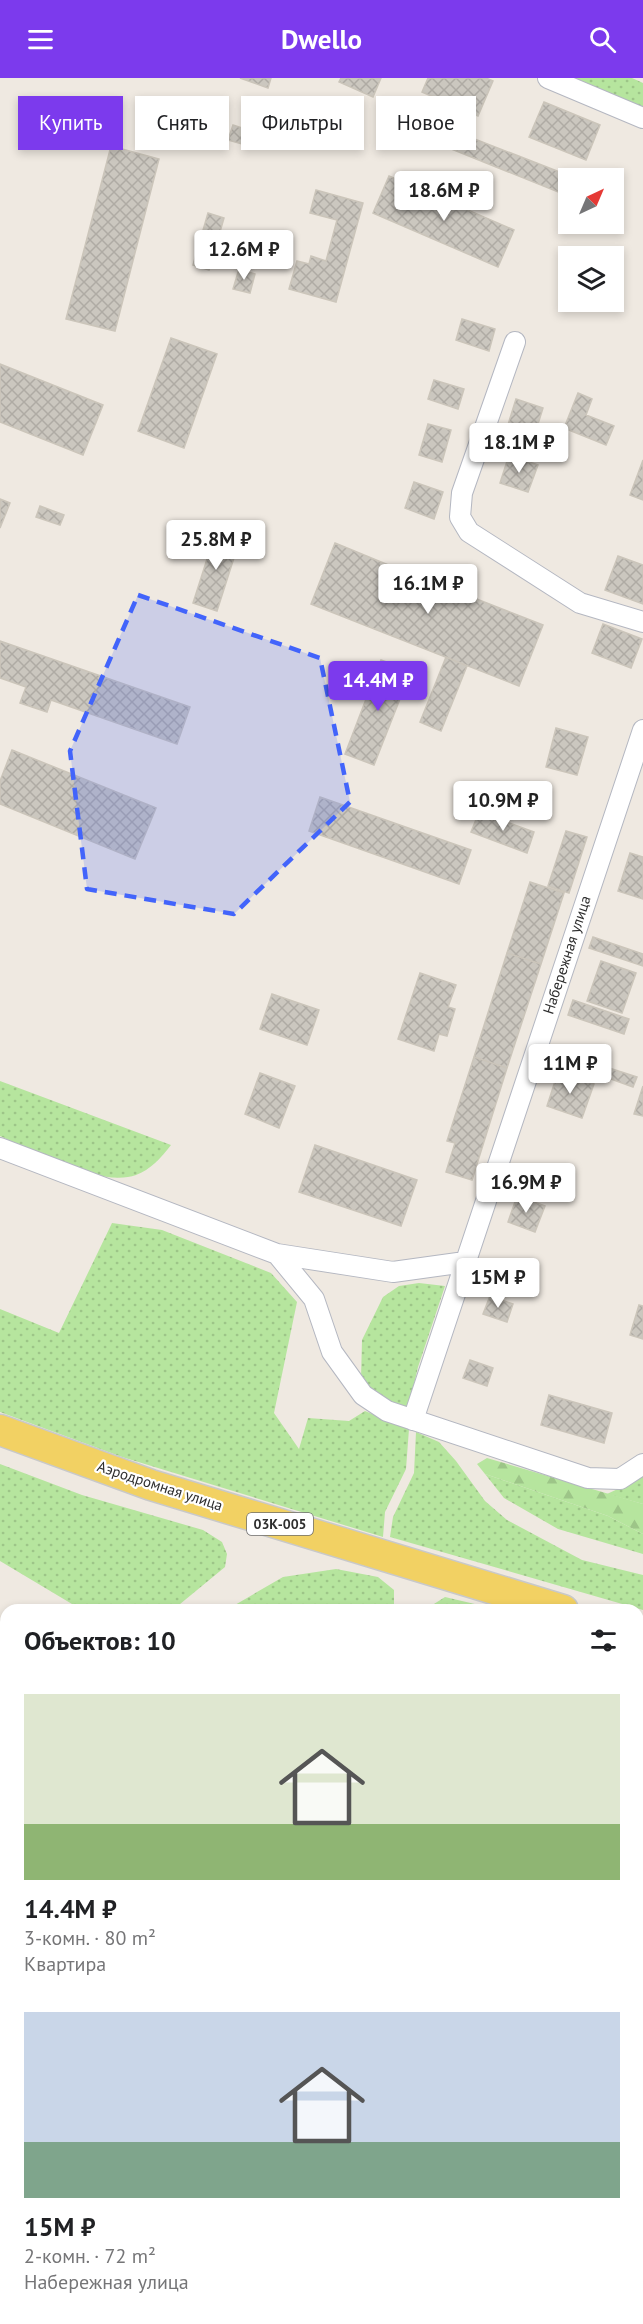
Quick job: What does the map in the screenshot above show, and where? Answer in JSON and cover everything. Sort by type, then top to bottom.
[{"type":"main road","name":"Аэродромная улица","points":[[0,1430],[152,1485],[543,1604]]},
{"type":"street","points":[[548,78],[643,118]]},
{"type":"street","points":[[515,342],[462,493],[460,517],[469,532],[580,603],[643,622]]},
{"type":"street","name":"Набережная улица","points":[[413,1420],[643,730]]},
{"type":"street","points":[[0,1148],[277,1254],[393,1272],[465,1262]]},
{"type":"street","points":[[277,1254],[314,1299],[332,1352],[363,1395],[387,1411],[588,1478],[620,1479],[643,1464]]},
{"type":"highlighted area","points":[[138,595],[320,658],[350,802],[234,914],[87,889],[70,751]]},
{"type":"green space","points":[[575,78],[632,78],[643,83],[643,107]]},
{"type":"green space","points":[[0,1081],[171,1145],[155,1163],[136,1175],[121,1178],[105,1176],[67,1166],[0,1136]]},
{"type":"green space","points":[[112,1223],[162,1230],[271,1273],[297,1302],[274,1413],[299,1449],[308,1418],[349,1421],[365,1411],[409,1429],[406,1469],[385,1512],[383,1537],[122,1457],[0,1412],[0,1309],[59,1333]]},
{"type":"green space","points":[[419,1283],[445,1286],[418,1367],[410,1402],[404,1413],[388,1406],[361,1379],[362,1340],[383,1297],[399,1286]]},
{"type":"green space","points":[[416,1432],[439,1442],[485,1501],[507,1520],[582,1560],[643,1575],[643,1604],[622,1604],[390,1537],[393,1517],[414,1473]]},
{"type":"green space","points":[[487,1458],[643,1504],[643,1534],[608,1516],[485,1474],[477,1464]]},
{"type":"green space","points":[[0,1464],[82,1495],[203,1530],[222,1542],[227,1554],[225,1567],[180,1604],[72,1604],[0,1561]]},
{"type":"green space","points":[[485,1474],[608,1516],[643,1534],[643,1554],[558,1529],[504,1498]]},
{"type":"green space","points":[[643,1475],[643,1504],[607,1494],[639,1479]]},
{"type":"green space","points":[[336,1569],[378,1577],[394,1590],[394,1604],[237,1604],[283,1577]]},
{"type":"green space","points":[[445,1597],[475,1604],[434,1604]]},
{"type":"building","points":[[240,78],[271,78],[268,88]]},
{"type":"building","points":[[341,78],[381,78],[373,97],[339,82]]},
{"type":"building","points":[[428,78],[486,78],[493,81],[478,116],[476,115],[476,96],[431,96],[422,92]]},
{"type":"building","points":[[544,102],[600,125],[586,160],[529,137]]},
{"type":"building","points":[[233,125],[241,128],[241,144],[229,140]]},
{"type":"building","points":[[476,139],[558,171],[558,192],[454,150],[476,150]]},
{"type":"building","points":[[123,149],[159,159],[115,331],[66,319],[110,150]]},
{"type":"building","points":[[389,176],[514,230],[498,267],[373,213]]},
{"type":"building","points":[[316,190],[363,203],[336,302],[289,289],[297,261],[309,264],[311,256],[326,261],[337,220],[310,213]]},
{"type":"building","points":[[208,213],[224,218],[209,270],[193,265]]},
{"type":"building","points":[[239,269],[255,274],[250,293],[233,289]]},
{"type":"building","points":[[462,319],[495,329],[489,351],[456,340]]},
{"type":"building","points":[[171,338],[217,354],[184,448],[138,431]]},
{"type":"building","points":[[0,364],[103,405],[83,455],[0,422]]},
{"type":"building","points":[[434,380],[464,389],[458,409],[428,399]]},
{"type":"building","points":[[578,393],[592,399],[586,415],[614,426],[606,445],[564,428]]},
{"type":"building","points":[[516,399],[543,408],[533,440],[506,431]]},
{"type":"building","points":[[428,424],[451,430],[442,462],[419,455]]},
{"type":"building","points":[[509,455],[538,465],[528,492],[500,483]]},
{"type":"building","points":[[643,460],[643,500],[630,495]]},
{"type":"building","points":[[414,482],[443,492],[434,519],[405,508]]},
{"type":"building","points":[[0,499],[10,503],[0,528]]},
{"type":"building","points":[[40,506],[64,515],[60,525],[36,517]]},
{"type":"building","points":[[216,531],[240,539],[217,611],[193,603]]},
{"type":"building","points":[[335,543],[398,569],[391,586],[418,597],[430,567],[451,575],[446,587],[543,625],[519,686],[311,604]]},
{"type":"building","points":[[618,556],[643,565],[643,604],[605,590]]},
{"type":"building","points":[[603,624],[642,639],[631,668],[592,653]]},
{"type":"building","points":[[0,641],[190,707],[177,744],[51,700],[47,712],[20,703],[26,687],[0,678]]},
{"type":"building","points":[[446,657],[467,666],[441,731],[420,722]]},
{"type":"building","points":[[381,660],[411,671],[374,765],[345,754]]},
{"type":"building","points":[[556,728],[588,737],[577,775],[546,767]]},
{"type":"building","points":[[12,750],[156,808],[135,859],[0,804],[0,781]]},
{"type":"building","points":[[320,797],[471,850],[459,884],[309,831]]},
{"type":"building","points":[[479,812],[534,832],[527,853],[471,832]]},
{"type":"building","points":[[566,831],[587,837],[569,893],[548,886]]},
{"type":"building","points":[[630,853],[643,857],[643,899],[618,891]]},
{"type":"building","points":[[530,882],[564,893],[541,964],[507,953]]},
{"type":"building","points":[[593,937],[643,954],[643,966],[589,948]]},
{"type":"building","points":[[507,953],[541,964],[507,1068],[474,1057]]},
{"type":"building","points":[[601,961],[636,973],[622,1013],[587,1001]]},
{"type":"building","points":[[420,973],[456,985],[448,1007],[455,1009],[447,1036],[439,1034],[434,1051],[398,1039]]},
{"type":"building","points":[[272,994],[319,1010],[307,1045],[260,1029]]},
{"type":"building","points":[[573,1000],[629,1019],[624,1034],[568,1015]]},
{"type":"building","points":[[474,1057],[507,1068],[472,1180],[446,1172],[455,1143],[447,1141]]},
{"type":"building","points":[[603,1066],[637,1077],[633,1087],[600,1075]]},
{"type":"building","points":[[558,1072],[594,1084],[582,1118],[547,1106]]},
{"type":"building","points":[[260,1073],[295,1086],[279,1128],[245,1114]]},
{"type":"building","points":[[643,1086],[643,1116],[634,1114]]},
{"type":"building","points":[[315,1145],[417,1180],[401,1226],[299,1192]]},
{"type":"building","points":[[514,1168],[561,1183],[555,1201],[508,1185]]},
{"type":"building","points":[[517,1196],[545,1206],[535,1232],[508,1222]]},
{"type":"building","points":[[490,1296],[513,1304],[507,1322],[483,1314]]},
{"type":"building","points":[[639,1305],[643,1306],[643,1339],[630,1335]]},
{"type":"building","points":[[470,1360],[493,1368],[487,1386],[463,1378]]},
{"type":"building","points":[[549,1395],[612,1413],[604,1443],[541,1425]]}]
